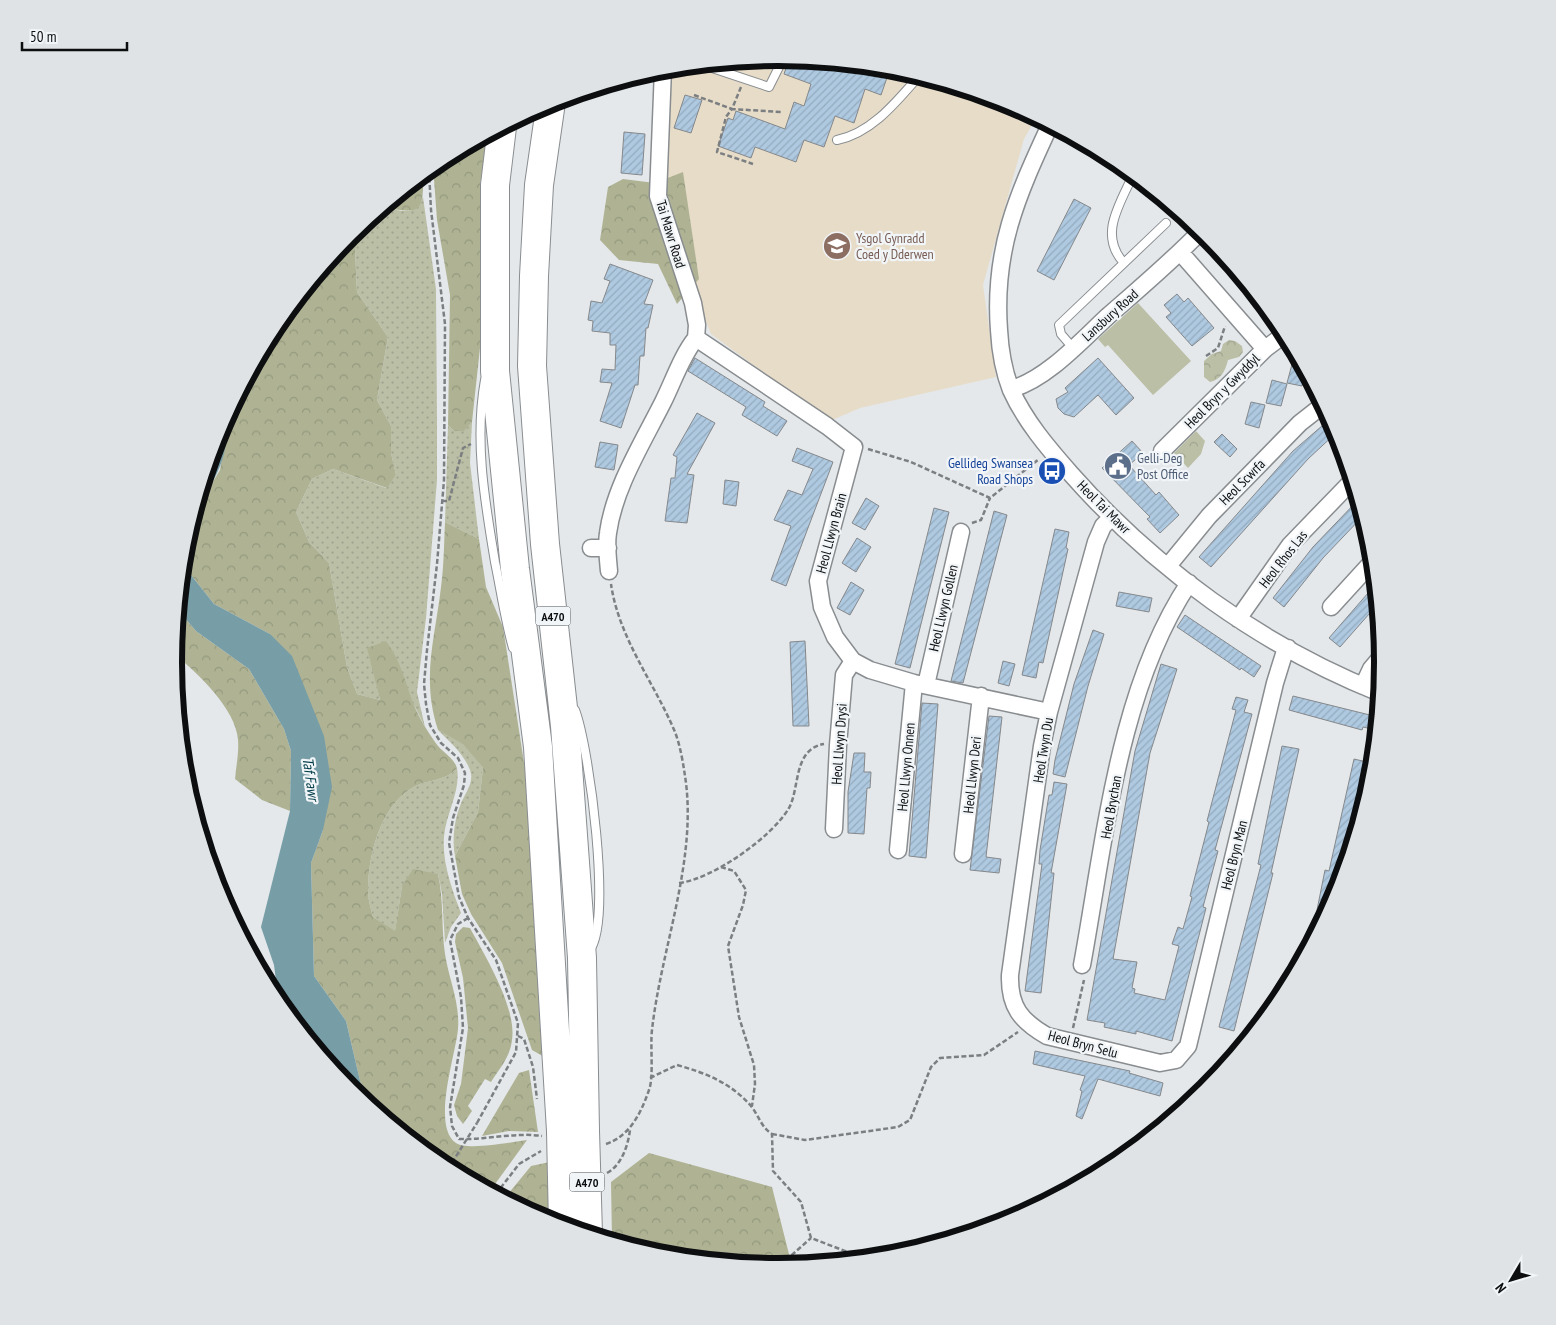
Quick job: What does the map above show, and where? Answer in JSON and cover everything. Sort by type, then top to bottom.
[{"type":"highway","name":"A470","points":[[550,112],[539,185],[532,366],[545,544],[558,668],[582,958],[558,1132],[586,1227]]},
{"type":"highway","name":"A470","points":[[501,135],[495,184],[494,330],[500,442],[538,747],[563,1218]]},
{"type":"street","name":"Tai Mawr Road","points":[[663,78],[658,196],[693,303],[697,325],[696,338]]},
{"type":"street","name":"Heol Tai Mawr","points":[[1047,131],[1021,188],[1008,225],[1002,251],[998,301],[999,331],[1011,389],[1029,422],[1050,450],[1112,517],[1189,583],[1238,619],[1326,670],[1373,690]]},
{"type":"street","name":"Lansbury Road","points":[[1011,389],[1020,387],[1040,375],[1073,348],[1195,237]]},
{"type":"street","points":[[1180,252],[1265,349]]},
{"type":"street","points":[[609,571],[610,519],[637,450],[664,401],[686,351],[696,338],[827,426],[854,447]]},
{"type":"street","name":"Heol Bryn y Gwyddyl","points":[[1162,452],[1265,349],[1279,339]]},
{"type":"street","name":"Heol Scwrfa","points":[[1168,566],[1208,516],[1300,423],[1318,409]]},
{"type":"street","name":"Heol Llwyn Brain","points":[[854,447],[818,581],[822,607],[835,637],[853,661],[870,670],[920,684],[1049,712]]},
{"type":"street","name":"Heol Rhos Las","points":[[1238,619],[1290,545],[1347,486]]},
{"type":"street","name":"Heol Twyn Du","points":[[1009,992],[1011,966],[1049,712],[1096,542],[1103,526],[1112,517]]},
{"type":"street","name":"Heol Llwyn Gollen","points":[[920,684],[960,532]]},
{"type":"street","points":[[591,548],[608,548]]},
{"type":"street","points":[[1331,607],[1366,568]]},
{"type":"street","name":"Heol Brychan","points":[[1082,965],[1122,741],[1139,688],[1173,608],[1189,583]]},
{"type":"street","name":"Heol Bryn Man","points":[[1176,1060],[1188,1046],[1275,682],[1284,654],[1288,648]]},
{"type":"street","name":"Heol Llwyn Drysi","points":[[834,830],[838,745],[844,676],[853,661]]},
{"type":"street","points":[[1363,686],[1374,666]]},
{"type":"street","name":"Heol Llwyn Onnen","points":[[898,850],[920,684]]},
{"type":"street","name":"Heol Llwyn Deri","points":[[963,854],[981,696]]},
{"type":"street","name":"Heol Bryn Selu","points":[[1009,992],[1016,1010],[1031,1026],[1047,1036],[1160,1063],[1176,1060]]},
{"type":"lane","points":[[717,70],[769,86],[779,66]]},
{"type":"lane","points":[[837,140],[849,138],[877,120],[914,83]]},
{"type":"lane","points":[[1124,263],[1112,247],[1111,234],[1114,216],[1130,181]]},
{"type":"lane","points":[[1073,348],[1062,334],[1060,325],[1166,223]]},
{"type":"lane","points":[[494,330],[480,409],[480,443],[489,525],[514,655]]},
{"type":"lane","points":[[519,673],[538,747]]},
{"type":"path","points":[[745,79],[732,109],[726,117],[717,152],[753,164]]},
{"type":"path","points":[[694,95],[732,109],[781,112]]},
{"type":"path","points":[[429,179],[431,210],[445,324],[442,501],[424,684],[426,704],[430,725],[441,743],[458,758],[465,773],[464,785],[453,818],[449,843],[458,897],[468,918],[496,960],[518,1023],[516,1052],[477,1124],[453,1162]]},
{"type":"path","points":[[1206,356],[1218,348],[1230,309]]},
{"type":"path","points":[[442,501],[448,501],[463,448],[480,443]]},
{"type":"path","points":[[854,447],[881,451],[990,498]]},
{"type":"path","points":[[960,532],[960,527],[981,520],[990,498],[1050,450]]},
{"type":"path","points":[[609,571],[614,605],[627,638],[676,735],[685,778],[686,816],[685,848],[679,883],[707,875],[748,850],[789,808],[799,768],[806,754],[821,744],[838,745]]},
{"type":"path","points":[[721,867],[734,871],[746,890],[728,946],[739,1017],[754,1065],[755,1084],[752,1107]]},
{"type":"path","points":[[1070,1041],[1086,973],[1082,965]]},
{"type":"path","points":[[650,1078],[677,1065],[703,1072],[732,1087],[752,1107],[765,1129],[772,1134],[805,1140],[898,1127],[910,1120],[931,1067],[940,1058],[984,1055],[1011,1035],[1031,1026]]},
{"type":"path","points":[[518,1036],[524,1039],[532,1067],[538,1106]]},
{"type":"path","points":[[605,1174],[611,1171],[628,1146],[630,1130]]},
{"type":"path","points":[[772,1134],[773,1170],[801,1202],[811,1238]]},
{"type":"path","points":[[811,1238],[853,1254]]},
{"type":"path","points":[[788,1258],[811,1238]]},
{"type":"shaded area","name":"Ysgol Gynradd Coed y Dderwen","points":[[778,66],[856,71],[932,87],[970,98],[1033,124],[1024,139],[983,285],[996,377],[860,408],[830,421],[711,334],[691,283],[667,209],[664,163],[669,77],[700,71]]},
{"type":"green space","points":[[487,142],[480,185],[480,348],[472,422],[464,431],[454,431],[448,425],[450,295],[437,220],[434,176]]},
{"type":"green space","points":[[683,172],[699,279],[677,304],[658,264],[619,260],[600,240],[608,187],[623,179],[655,183]]},
{"type":"green space","points":[[423,184],[421,203],[417,208],[405,211],[392,208]]},
{"type":"green space","points":[[423,197],[436,289],[437,480],[426,618],[417,692],[425,727],[414,705],[375,677],[380,700],[357,694],[347,667],[329,563],[309,542],[296,512],[312,479],[333,469],[386,488],[396,475],[391,453],[391,426],[377,400],[388,337],[357,292],[355,249],[364,234],[391,209],[407,211],[416,208]]},
{"type":"green space","points":[[364,234],[355,249],[357,292],[388,337],[377,400],[391,426],[391,453],[396,475],[387,488],[333,469],[312,479],[296,512],[309,542],[329,563],[347,667],[357,694],[380,700],[367,648],[386,641],[400,665],[421,719],[438,746],[453,760],[457,768],[447,776],[412,788],[401,796],[392,807],[384,820],[373,848],[368,894],[373,917],[395,931],[402,886],[413,869],[438,874],[445,954],[456,1000],[458,1019],[445,1106],[445,1122],[449,1134],[456,1143],[470,1146],[527,1140],[494,1186],[415,1136],[361,1089],[346,1021],[314,976],[311,863],[323,830],[270,634],[214,604],[189,572],[193,546],[207,491],[220,470],[227,434],[243,399],[282,331],[330,269]]},
{"type":"green space","points":[[1138,303],[1191,361],[1153,395],[1108,345],[1105,347],[1098,339]]},
{"type":"green space","points":[[1229,340],[1235,341],[1242,346],[1243,352],[1239,357],[1228,360],[1222,374],[1210,382],[1204,377],[1204,361],[1212,354],[1221,351],[1223,344]]},
{"type":"green space","points":[[472,422],[470,463],[479,539],[445,522],[448,425],[454,431],[463,431]]},
{"type":"green space","points":[[1196,431],[1205,441],[1201,454],[1188,468],[1174,453]]},
{"type":"green space","points":[[445,522],[479,539],[486,587],[503,627],[525,769],[538,882],[546,1058],[532,1050],[502,963],[471,914],[462,894],[455,856],[478,812],[483,768],[463,744],[438,730],[430,693],[431,658],[442,579]]},
{"type":"green space","points":[[184,617],[196,631],[249,669],[284,729],[291,751],[290,811],[262,800],[235,779],[238,755],[236,728],[214,692],[182,661]]},
{"type":"green space","points":[[438,730],[463,743],[483,768],[478,812],[455,856],[456,818],[470,784],[471,775],[460,753]]},
{"type":"green space","points":[[457,768],[457,785],[445,828],[444,846],[448,876],[461,913],[451,927],[445,943],[442,894],[438,874],[402,886],[395,932],[373,917],[368,894],[369,877],[373,848],[384,820],[392,807],[401,796],[412,788],[447,776]]},
{"type":"green space","points":[[463,927],[470,928],[505,998],[510,1013],[512,1040],[507,1057],[491,1082],[485,1079],[468,1106],[472,1111],[463,1124],[457,1116],[454,1105],[461,1084],[468,1028],[463,978],[455,942],[456,934]]},
{"type":"green space","points":[[529,1070],[538,1132],[509,1131],[482,1136],[519,1073]]},
{"type":"green space","points":[[649,1153],[772,1187],[790,1258],[700,1254],[612,1234],[611,1182]]},
{"type":"green space","points":[[550,1162],[551,1213],[508,1194],[531,1166]]},
{"type":"water","points":[[225,439],[223,458],[207,491]]},
{"type":"water","name":"Taf Fawr","points":[[189,572],[214,604],[270,634],[292,656],[324,736],[332,787],[323,830],[311,863],[314,976],[346,1021],[361,1089],[330,1056],[282,994],[277,985],[274,965],[261,927],[290,811],[291,751],[284,729],[249,669],[196,631],[184,617]]},
{"type":"building","points":[[787,66],[856,71],[887,77],[881,95],[865,89],[854,123],[835,116],[824,147],[804,140],[796,162],[755,147],[751,158],[718,146],[728,118],[733,120],[736,111],[785,129],[794,102],[804,106],[811,84],[784,74]]},
{"type":"building","points":[[685,95],[702,100],[691,133],[674,128]]},
{"type":"building","points":[[624,132],[645,134],[642,175],[621,173]]},
{"type":"building","points":[[1074,199],[1091,208],[1054,280],[1037,271]]},
{"type":"building","points":[[610,264],[653,280],[644,304],[653,305],[648,328],[646,328],[644,356],[640,356],[638,385],[635,385],[621,428],[600,421],[612,383],[600,382],[602,369],[615,370],[616,345],[610,345],[610,333],[592,331],[593,321],[588,320],[591,301],[602,303],[610,281],[604,279]]},
{"type":"building","points":[[1177,294],[1184,302],[1188,298],[1214,328],[1192,346],[1166,317],[1171,313],[1164,305]]},
{"type":"building","points":[[695,358],[765,402],[763,406],[787,421],[777,436],[742,415],[746,407],[688,371]]},
{"type":"building","points":[[1098,358],[1134,398],[1116,415],[1098,395],[1074,417],[1064,414],[1058,408],[1056,399],[1068,392],[1065,388]]},
{"type":"building","points":[[1293,362],[1303,381],[1302,386],[1287,383]]},
{"type":"building","points":[[1272,380],[1287,384],[1281,406],[1266,403]]},
{"type":"building","points":[[1251,402],[1265,405],[1259,428],[1245,424]]},
{"type":"building","points":[[697,413],[715,423],[687,474],[694,475],[687,523],[665,521],[671,478],[675,478],[677,457],[673,455]]},
{"type":"building","points":[[1324,424],[1331,438],[1308,459],[1211,567],[1199,557],[1293,451]]},
{"type":"building","points":[[1222,434],[1237,449],[1230,457],[1214,442]]},
{"type":"building","points":[[1132,441],[1143,453],[1129,465],[1156,495],[1159,492],[1179,515],[1160,533],[1147,519],[1150,517],[1102,468]]},
{"type":"building","points":[[600,442],[618,445],[614,470],[595,467]]},
{"type":"building","points":[[797,448],[833,462],[786,586],[771,580],[791,526],[774,520],[788,490],[802,495],[813,469],[792,461]]},
{"type":"building","points":[[725,480],[739,482],[736,506],[723,504]]},
{"type":"building","points":[[866,498],[879,506],[865,530],[852,523]]},
{"type":"building","points":[[1353,505],[1357,522],[1323,558],[1284,607],[1273,598],[1313,547]]},
{"type":"building","points":[[934,508],[949,512],[910,668],[895,664]]},
{"type":"building","points":[[994,511],[1007,515],[963,683],[951,681]]},
{"type":"building","points":[[1055,529],[1069,532],[1066,548],[1068,549],[1043,663],[1039,662],[1036,678],[1022,675]]},
{"type":"building","points":[[857,538],[871,547],[856,572],[842,563]]},
{"type":"building","points":[[851,582],[864,590],[850,615],[837,608]]},
{"type":"building","points":[[1370,591],[1372,611],[1340,647],[1329,638]]},
{"type":"building","points":[[1119,592],[1152,598],[1149,612],[1116,606]]},
{"type":"building","points":[[1185,615],[1261,666],[1254,677],[1241,668],[1240,670],[1177,627]]},
{"type":"building","points":[[1093,630],[1104,634],[1088,686],[1065,777],[1053,774],[1055,760],[1074,684]]},
{"type":"building","points":[[805,641],[809,726],[793,726],[790,642]]},
{"type":"building","points":[[1003,661],[1015,664],[1009,686],[998,683]]},
{"type":"building","points":[[1161,664],[1177,669],[1150,753],[1113,959],[1137,962],[1132,988],[1135,989],[1134,993],[1165,1000],[1179,946],[1172,944],[1178,927],[1183,929],[1192,897],[1190,896],[1209,822],[1207,821],[1236,710],[1232,709],[1236,697],[1248,700],[1244,712],[1252,714],[1215,850],[1218,851],[1203,907],[1206,908],[1172,1041],[1136,1031],[1136,1034],[1104,1027],[1105,1023],[1087,1020],[1135,751]]},
{"type":"building","points":[[1293,696],[1372,715],[1370,729],[1363,727],[1362,730],[1289,710]]},
{"type":"building","points":[[922,703],[938,704],[926,858],[909,856]]},
{"type":"building","points":[[989,716],[1002,717],[986,857],[1001,859],[999,873],[970,870]]},
{"type":"building","points":[[1282,746],[1299,749],[1271,873],[1273,873],[1234,1031],[1219,1027],[1261,865],[1258,864]]},
{"type":"building","points":[[854,753],[865,753],[864,772],[871,772],[870,788],[867,788],[864,834],[848,833],[848,792]]},
{"type":"building","points":[[1354,759],[1366,762],[1354,817],[1343,854],[1314,923],[1325,870],[1329,871]]},
{"type":"building","points":[[1054,782],[1067,784],[1051,873],[1054,873],[1041,993],[1025,991],[1042,864],[1039,864],[1040,850],[1049,795],[1052,795]]},
{"type":"building","points":[[1035,1051],[1130,1071],[1129,1073],[1163,1083],[1160,1096],[1098,1079],[1082,1119],[1076,1116],[1082,1091],[1080,1090],[1085,1076],[1033,1064]]},
{"type":"place","name":"Ysgol Gynradd Coed y Dderwen","points":[[837,246]]},
{"type":"place","name":"Gelli-Deg Post Office","points":[[1118,466]]},
{"type":"place","name":"Gellideg Swansea Road Shops","points":[[1052,471]]}]
